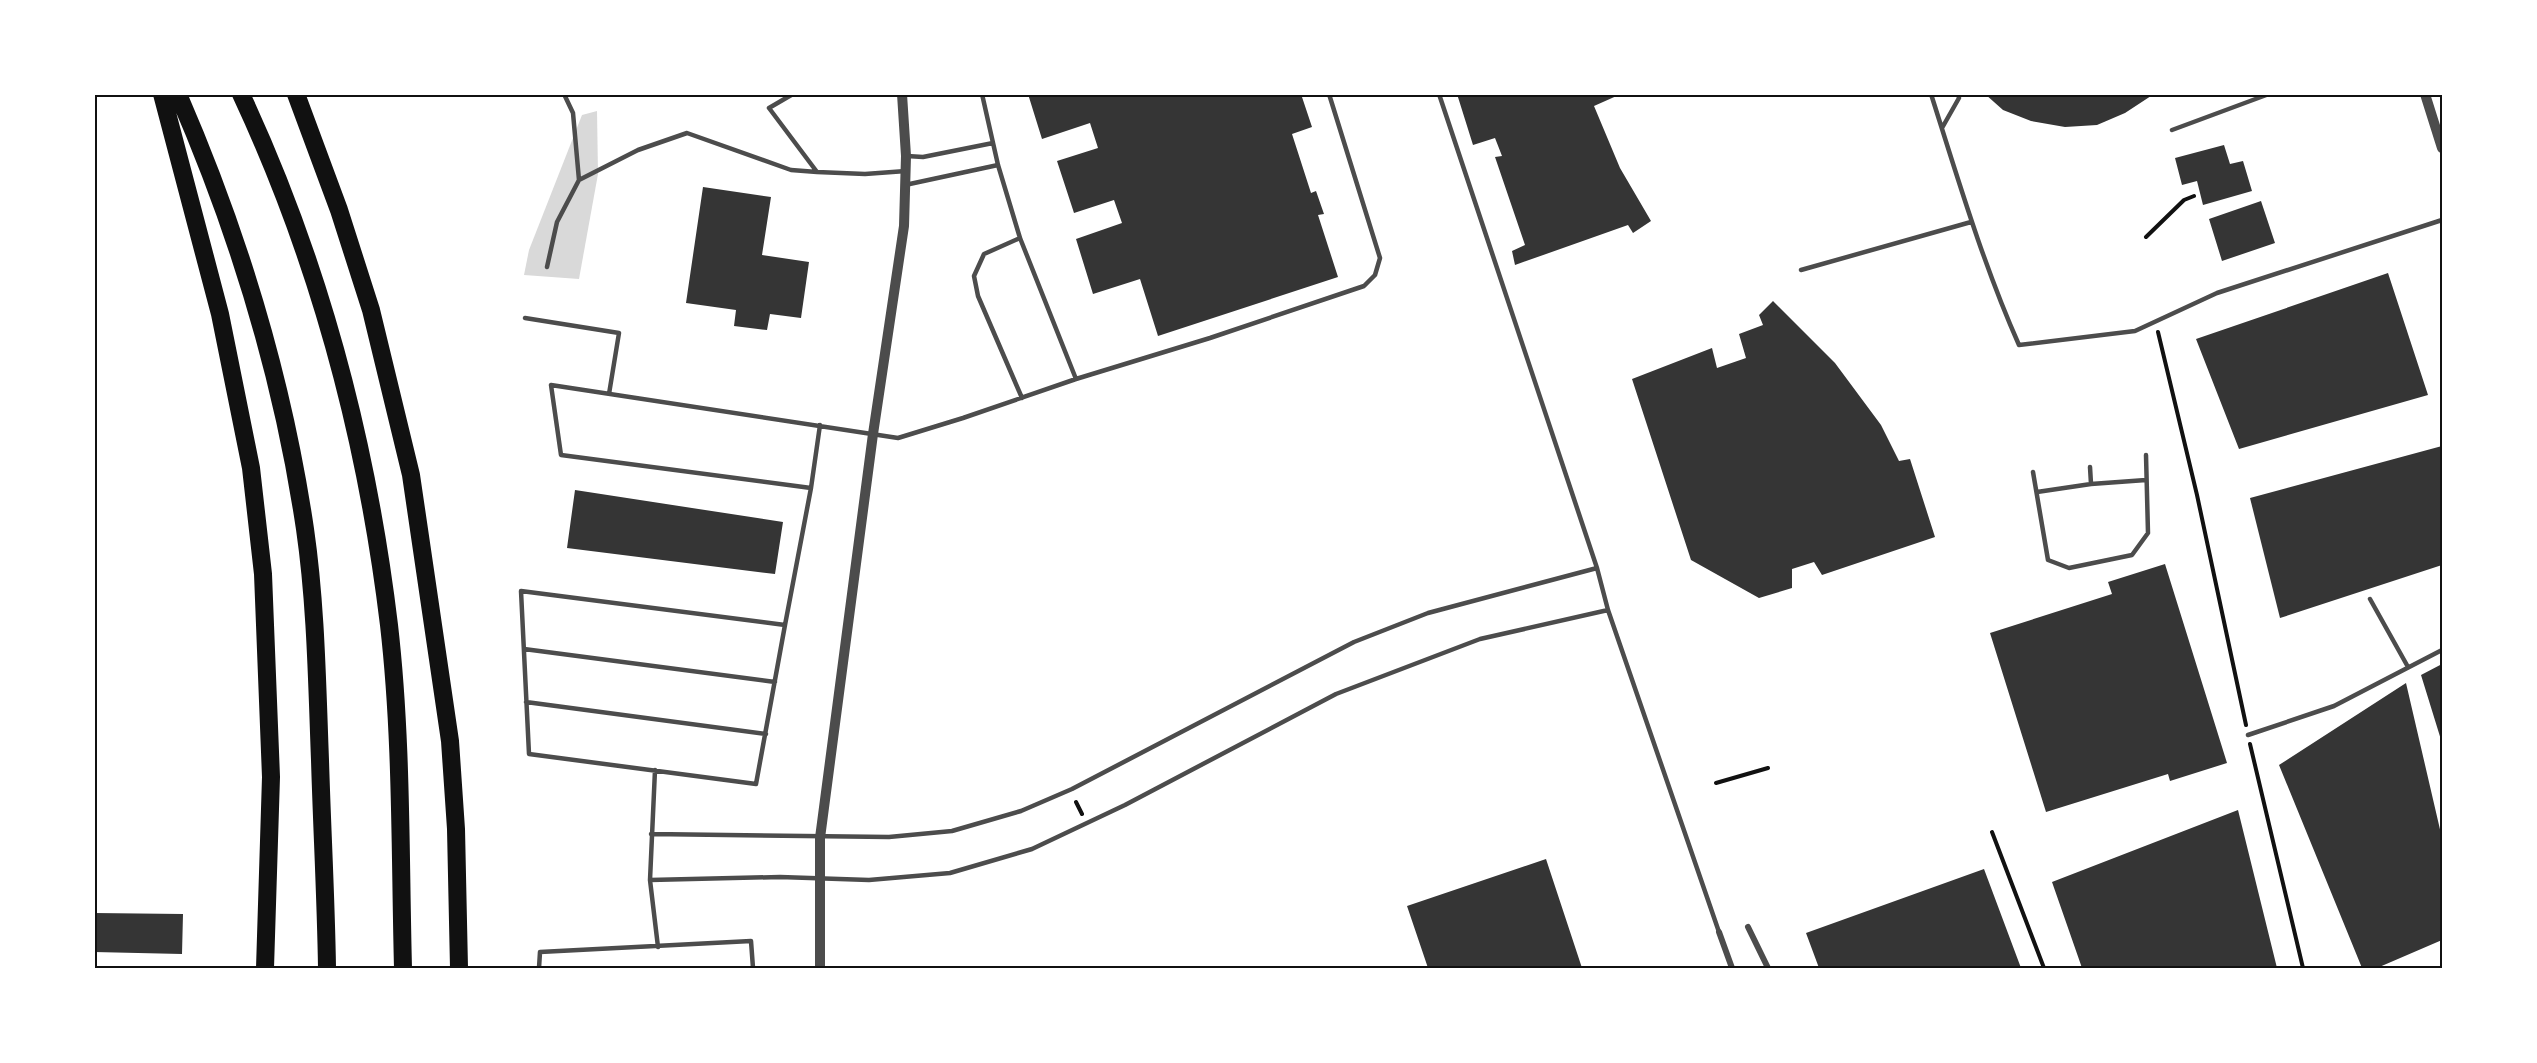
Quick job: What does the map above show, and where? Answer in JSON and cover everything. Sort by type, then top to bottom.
[{"type":"highway","points":[[162,94],[220,314],[251,468],[263,574],[271,777],[264,969]]},
{"type":"highway","points":[[178,94],[224,208],[263,335],[291,448],[305,530],[317,658],[327,969]]},
{"type":"highway","points":[[241,94],[259,132],[316,282],[347,396],[365,478],[389,625],[395,713],[402,969]]},
{"type":"highway","points":[[296,94],[336,200],[372,310],[411,475],[432,604],[450,741],[456,829],[459,969]]},
{"type":"street","points":[[820,969],[818,877],[820,838],[873,434],[904,226],[906,156],[902,94]]},
{"type":"street","points":[[2425,94],[2442,147]]},
{"type":"street","points":[[1748,927],[1768,969]]},
{"type":"street","points":[[1719,932],[1732,969]]},
{"type":"lane","points":[[547,267],[557,222],[579,180],[573,113],[564,94]]},
{"type":"lane","points":[[793,94],[768,108],[817,172]]},
{"type":"lane","points":[[982,94],[998,165],[1020,238],[1076,379]]},
{"type":"lane","points":[[811,488],[561,455],[551,385],[898,438],[1364,286],[1375,274],[1380,258],[1329,94]]},
{"type":"lane","points":[[1439,94],[1597,568],[1608,610],[1719,932]]},
{"type":"lane","points":[[1931,94],[1971,222],[2000,302],[2019,345],[2135,331],[2217,293],[2442,220]]},
{"type":"lane","points":[[1942,128],[1959,98],[1958,94]]},
{"type":"lane","points":[[2172,130],[2269,94]]},
{"type":"lane","points":[[579,180],[638,150],[687,133],[791,170],[865,174],[906,171]]},
{"type":"lane","points":[[906,156],[922,157],[993,143]]},
{"type":"lane","points":[[905,184],[998,165]]},
{"type":"lane","points":[[1801,270],[1971,222]]},
{"type":"lane","points":[[1020,238],[984,254],[974,276],[978,296],[1022,398]]},
{"type":"lane","points":[[525,318],[619,333],[609,394]]},
{"type":"lane","points":[[785,625],[521,591],[529,754],[756,784],[811,488],[820,425]]},
{"type":"lane","points":[[2033,472],[2048,560],[2069,568],[2132,555],[2148,533],[2145,455]]},
{"type":"lane","points":[[2090,467],[2091,484]]},
{"type":"lane","points":[[2037,492],[2091,484],[2146,480]]},
{"type":"lane","points":[[651,834],[820,838],[889,837],[952,831],[1021,812],[1090,780],[1354,642],[1428,613],[1597,568]]},
{"type":"lane","points":[[2370,599],[2408,667]]},
{"type":"lane","points":[[650,880],[818,877],[869,880],[950,873],[1032,849],[1125,805],[1336,694],[1480,639],[1608,610]]},
{"type":"lane","points":[[524,649],[775,682]]},
{"type":"lane","points":[[2248,735],[2334,706],[2442,650]]},
{"type":"lane","points":[[526,702],[766,734]]},
{"type":"lane","points":[[655,770],[650,880],[658,947]]},
{"type":"lane","points":[[539,969],[540,952],[751,941],[753,969]]},
{"type":"path","points":[[2146,237],[2184,200],[2194,196]]},
{"type":"path","points":[[2156,322],[2303,969]]},
{"type":"path","points":[[1716,783],[1768,768]]},
{"type":"path","points":[[1076,802],[1082,814]]},
{"type":"path","points":[[1992,832],[2044,969]]},
{"type":"shaded area","points":[[597,111],[598,174],[579,279],[524,275],[529,250],[582,115]]},
{"type":"building","points":[[1028,94],[1301,94],[1312,127],[1292,134],[1311,193],[1316,191],[1324,214],[1318,215],[1338,277],[1158,336],[1140,279],[1093,294],[1076,239],[1122,223],[1114,200],[1074,213],[1057,161],[1098,148],[1090,123],[1042,139]]},
{"type":"building","points":[[1457,94],[1621,94],[1594,106],[1620,168],[1651,221],[1633,233],[1628,225],[1515,265],[1512,251],[1525,245],[1495,157],[1502,156],[1495,138],[1473,145]]},
{"type":"building","points":[[1985,94],[2154,94],[2125,113],[2097,125],[2065,127],[2031,121],[2003,110]]},
{"type":"building","points":[[2224,145],[2230,164],[2243,161],[2252,191],[2203,205],[2197,181],[2182,185],[2175,158]]},
{"type":"building","points":[[703,187],[771,197],[762,255],[809,262],[801,318],[770,314],[767,330],[734,326],[736,310],[686,303]]},
{"type":"building","points":[[2261,201],[2275,243],[2222,261],[2209,219]]},
{"type":"building","points":[[2388,273],[2428,395],[2239,449],[2196,339]]},
{"type":"building","points":[[1773,301],[1835,363],[1881,425],[1899,461],[1910,459],[1935,537],[1822,575],[1814,562],[1792,569],[1792,588],[1759,598],[1691,560],[1632,379],[1712,348],[1717,368],[1746,358],[1739,334],[1763,325],[1759,315]]},
{"type":"building","points":[[2442,446],[2442,565],[2280,618],[2250,498]]},
{"type":"building","points":[[575,490],[783,522],[775,574],[567,548]]},
{"type":"building","points":[[2165,564],[2227,763],[2170,781],[2168,774],[2046,812],[1990,633],[2112,594],[2108,582]]},
{"type":"building","points":[[2442,664],[2442,743],[2421,675]]},
{"type":"building","points":[[2406,683],[2442,838],[2442,940],[2377,968],[2362,968],[2279,765]]},
{"type":"building","points":[[2238,810],[2277,968],[2082,968],[2052,882]]},
{"type":"building","points":[[1546,859],[1582,968],[1428,968],[1407,906]]},
{"type":"building","points":[[1984,869],[2021,968],[1819,968],[1806,933]]},
{"type":"building","points":[[94,913],[183,914],[182,954],[94,952]]}]
